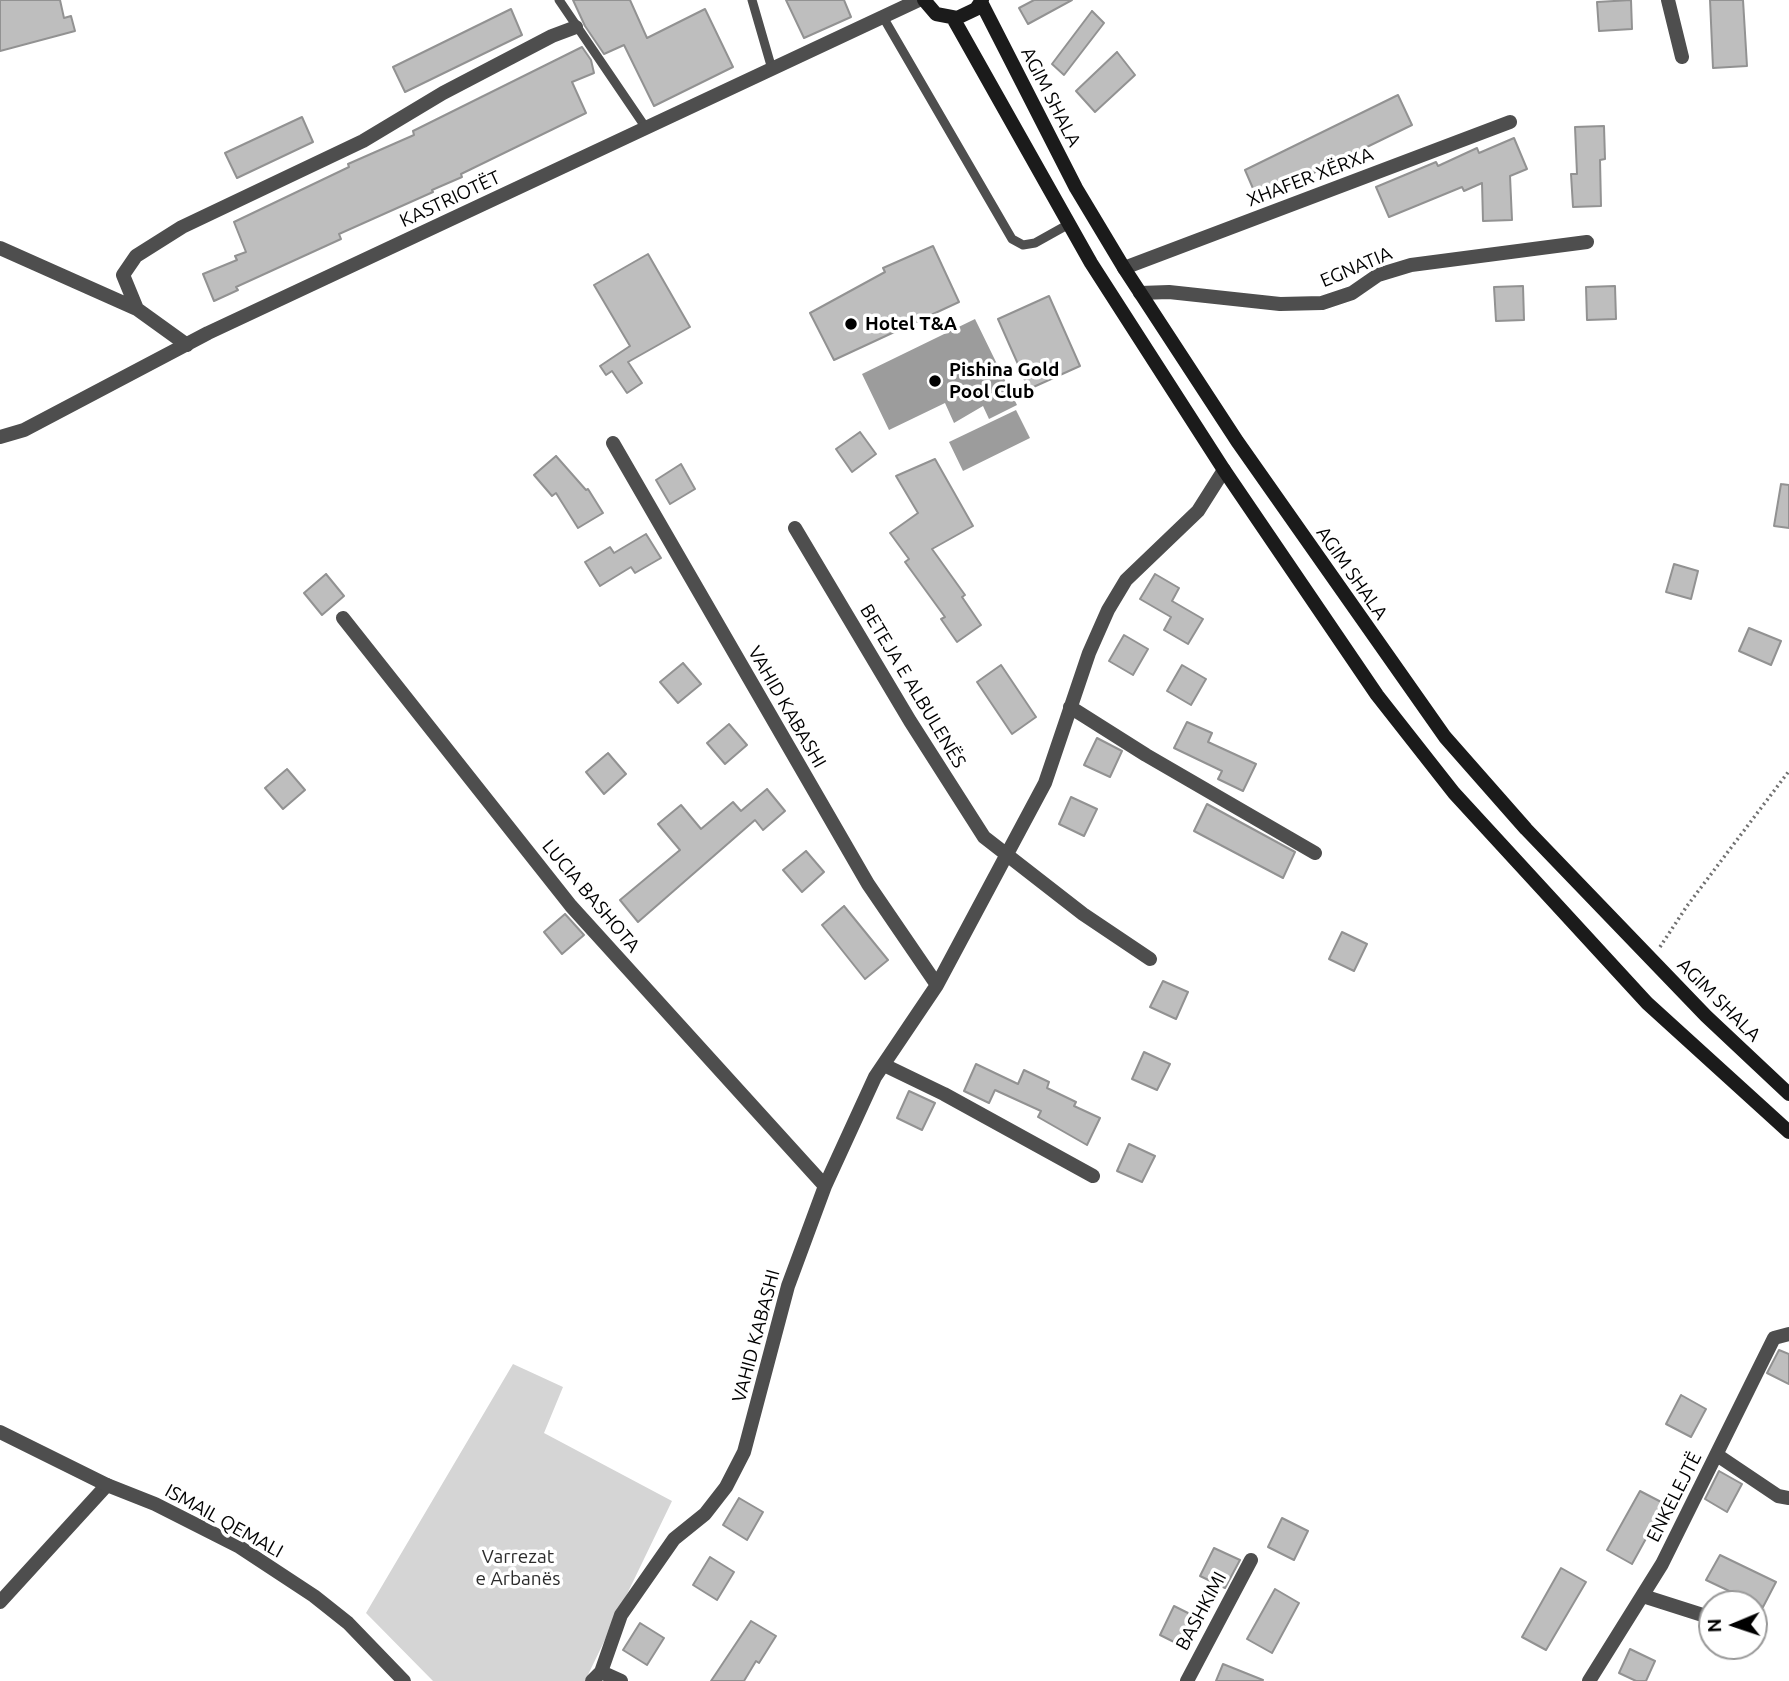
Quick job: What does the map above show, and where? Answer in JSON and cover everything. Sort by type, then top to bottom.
[{"type":"main road","points":[[921,0],[936,14],[953,18],[1069,224],[1224,470],[1377,695],[1454,793],[1647,1003],[1789,1132]]},
{"type":"main road","name":"AGIM SHALA","points":[[953,18],[967,15],[982,1],[1076,188],[1124,268],[1252,463],[1445,737],[1526,829],[1652,960],[1789,1094]]},
{"type":"street","name":"KASTRIOTËT","points":[[0,437],[24,430],[187,345],[921,0]]},
{"type":"street","points":[[1668,0],[1682,57]]},
{"type":"street","points":[[136,309],[123,275],[136,256],[182,227],[363,141],[455,87],[552,36],[576,27]]},
{"type":"street","name":"XHAFER XËRXA","points":[[1124,268],[1510,122]]},
{"type":"street","name":"EGNATIA","points":[[1140,293],[1169,292],[1280,304],[1322,303],[1352,293],[1378,275],[1411,265],[1587,242]]},
{"type":"street","points":[[0,248],[136,309],[187,345]]},
{"type":"street","name":"VAHID KABASHI","points":[[613,443],[868,884],[937,985]]},
{"type":"street","name":"VAHID KABASHI","points":[[596,1677],[621,1615],[674,1539],[705,1514],[726,1487],[744,1451],[773,1354],[788,1286],[825,1186],[884,1065],[937,985],[1045,783],[1070,707],[1108,610],[1126,580],[1198,511],[1224,470]]},
{"type":"street","name":"BETEJA E ALBULENËS","points":[[795,528],[910,722],[984,837],[1083,914],[1150,959]]},
{"type":"street","name":"LUCIA BASHOTA","points":[[343,618],[571,906],[825,1186]]},
{"type":"street","points":[[1070,707],[1146,755],[1315,853]]},
{"type":"street","points":[[884,1065],[944,1094],[1093,1176]]},
{"type":"street","name":"ENKELEJTË","points":[[1589,1681],[1643,1596],[1717,1455],[1774,1338],[1789,1334]]},
{"type":"street","name":"ISMAIL QEMALI","points":[[0,1432],[107,1485],[155,1504],[259,1560],[348,1623],[404,1681]]},
{"type":"street","points":[[1717,1455],[1778,1496],[1789,1498]]},
{"type":"street","points":[[0,1602],[107,1485]]},
{"type":"street","name":"BASHKIMI","points":[[1187,1681],[1251,1560]]},
{"type":"street","points":[[1643,1596],[1698,1614]]},
{"type":"street","points":[[596,1677],[621,1681]]},
{"type":"lane","points":[[559,0],[646,128]]},
{"type":"lane","points":[[752,0],[772,69]]},
{"type":"lane","points":[[883,17],[1012,239],[1023,245],[1035,243],[1069,224]]},
{"type":"path","points":[[1652,960],[1687,906],[1789,771]]},
{"type":"green space","name":"Varrezat e Arbanës","points":[[513,1364],[563,1387],[544,1433],[672,1501],[585,1681],[433,1681],[366,1613]]},
{"type":"shaded area","name":"Pishina Gold Pool Club","points":[[975,319],[1017,405],[989,419],[983,406],[954,423],[945,403],[889,430],[862,374]]},
{"type":"shaded area","points":[[1016,410],[1030,438],[963,471],[949,442]]},
{"type":"building","points":[[0,0],[60,0],[64,18],[71,16],[75,31],[0,51]]},
{"type":"building","points":[[573,0],[630,0],[647,38],[705,9],[733,67],[654,106],[624,45],[604,54],[585,26]]},
{"type":"building","points":[[786,0],[844,0],[851,17],[804,38]]},
{"type":"building","points":[[1034,0],[1072,0],[1028,24],[1019,8]]},
{"type":"building","points":[[1631,0],[1632,29],[1599,31],[1597,2]]},
{"type":"building","points":[[1710,0],[1743,0],[1747,66],[1713,68]]},
{"type":"building","points":[[511,9],[522,35],[405,92],[393,67]]},
{"type":"building","points":[[1092,11],[1104,23],[1064,75],[1052,64]]},
{"type":"building","points":[[582,47],[591,60],[594,73],[572,82],[586,113],[461,174],[462,177],[432,190],[433,192],[339,234],[341,239],[236,287],[238,290],[214,301],[203,274],[237,260],[235,256],[246,252],[234,222],[349,167],[348,164],[414,135],[413,131]]},
{"type":"building","points":[[1117,52],[1135,75],[1095,112],[1076,91]]},
{"type":"building","points":[[1398,95],[1412,125],[1258,200],[1245,170]]},
{"type":"building","points":[[302,117],[313,142],[237,178],[225,153]]},
{"type":"building","points":[[1604,126],[1605,159],[1600,160],[1601,206],[1573,207],[1571,174],[1577,174],[1575,127]]},
{"type":"building","points":[[1514,138],[1527,169],[1510,176],[1512,220],[1483,221],[1482,183],[1464,191],[1462,187],[1389,217],[1376,187],[1436,162],[1438,166],[1477,148],[1479,153]]},
{"type":"building","points":[[933,246],[959,302],[834,360],[810,313],[885,272],[883,268]]},
{"type":"building","points":[[648,254],[690,327],[628,362],[642,383],[627,393],[612,371],[606,375],[600,366],[630,346],[594,285]]},
{"type":"building","points":[[1523,286],[1524,320],[1496,321],[1494,287]]},
{"type":"building","points":[[1615,286],[1616,319],[1587,320],[1586,287]]},
{"type":"building","points":[[1049,296],[1080,366],[1029,389],[998,319]]},
{"type":"building","points":[[860,432],[876,454],[852,472],[836,449]]},
{"type":"building","points":[[556,456],[586,490],[588,489],[603,513],[578,528],[556,493],[552,496],[534,475]]},
{"type":"building","points":[[935,459],[973,526],[932,549],[965,595],[962,597],[981,625],[957,642],[941,619],[945,617],[905,562],[909,559],[890,533],[918,513],[896,476]]},
{"type":"building","points":[[681,464],[695,489],[670,504],[656,480]]},
{"type":"building","points":[[1781,484],[1789,485],[1789,528],[1774,526]]},
{"type":"building","points":[[646,534],[661,558],[635,573],[631,567],[600,586],[585,562],[610,547],[614,553]]},
{"type":"building","points":[[1674,564],[1698,571],[1691,599],[1666,592]]},
{"type":"building","points":[[326,574],[344,596],[322,615],[304,593]]},
{"type":"building","points":[[1155,574],[1179,588],[1172,601],[1203,619],[1188,644],[1164,630],[1171,617],[1140,599]]},
{"type":"building","points":[[1749,628],[1781,641],[1771,665],[1739,651]]},
{"type":"building","points":[[1124,635],[1148,649],[1133,675],[1109,661]]},
{"type":"building","points":[[683,663],[701,684],[678,703],[660,682]]},
{"type":"building","points":[[1001,665],[1036,717],[1012,734],[977,682]]},
{"type":"building","points":[[1182,665],[1206,679],[1191,705],[1167,691]]},
{"type":"building","points":[[1187,722],[1212,733],[1208,742],[1256,764],[1243,791],[1218,779],[1222,771],[1174,748]]},
{"type":"building","points":[[729,724],[747,745],[725,764],[707,743]]},
{"type":"building","points":[[1097,738],[1122,751],[1110,777],[1084,765]]},
{"type":"building","points":[[608,753],[626,774],[604,794],[586,772]]},
{"type":"building","points":[[287,769],[305,790],[283,809],[265,788]]},
{"type":"building","points":[[767,789],[785,811],[763,830],[755,820],[638,922],[620,900],[680,850],[658,824],[681,805],[701,829],[733,802],[741,811]]},
{"type":"building","points":[[1071,797],[1097,809],[1084,836],[1059,824]]},
{"type":"building","points":[[1207,804],[1295,852],[1283,878],[1194,831]]},
{"type":"building","points":[[806,851],[824,872],[802,892],[783,870]]},
{"type":"building","points":[[844,906],[888,960],[865,979],[822,925]]},
{"type":"building","points":[[565,914],[584,935],[562,954],[544,932]]},
{"type":"building","points":[[1342,932],[1367,944],[1354,971],[1329,959]]},
{"type":"building","points":[[1163,981],[1188,992],[1176,1019],[1150,1007]]},
{"type":"building","points":[[1144,1052],[1170,1064],[1157,1090],[1132,1079]]},
{"type":"building","points":[[976,1064],[1018,1084],[1024,1070],[1049,1082],[1047,1088],[1076,1102],[1074,1106],[1100,1118],[1087,1145],[1038,1117],[1041,1111],[995,1090],[989,1103],[964,1091]]},
{"type":"building","points":[[909,1091],[935,1103],[922,1130],[897,1118]]},
{"type":"building","points":[[1129,1144],[1155,1156],[1142,1182],[1117,1171]]},
{"type":"building","points":[[1779,1350],[1789,1354],[1789,1384],[1767,1373]]},
{"type":"building","points":[[1681,1395],[1706,1409],[1691,1437],[1666,1424]]},
{"type":"building","points":[[1719,1471],[1742,1484],[1727,1512],[1705,1499]]},
{"type":"building","points":[[1640,1491],[1665,1504],[1632,1564],[1607,1550]]},
{"type":"building","points":[[739,1498],[763,1512],[747,1540],[723,1525]]},
{"type":"building","points":[[1282,1518],[1308,1531],[1294,1560],[1268,1547]]},
{"type":"building","points":[[1214,1548],[1240,1560],[1225,1588],[1200,1576]]},
{"type":"building","points":[[1720,1555],[1776,1582],[1768,1597],[1768,1590],[1727,1590],[1706,1580]]},
{"type":"building","points":[[710,1557],[734,1572],[717,1600],[693,1585]]},
{"type":"building","points":[[1561,1568],[1586,1582],[1546,1650],[1522,1637]]},
{"type":"building","points":[[1275,1589],[1299,1603],[1272,1653],[1247,1639]]},
{"type":"building","points":[[1174,1606],[1200,1619],[1186,1648],[1160,1635]]},
{"type":"building","points":[[751,1621],[776,1636],[759,1663],[756,1661],[744,1681],[711,1681]]},
{"type":"building","points":[[640,1623],[664,1638],[647,1665],[623,1650]]},
{"type":"building","points":[[1630,1649],[1655,1661],[1646,1681],[1636,1681],[1619,1673]]},
{"type":"building","points":[[1223,1664],[1263,1680],[1216,1681]]},
{"type":"place","name":"Hotel T&A","points":[[851,324]]},
{"type":"place","name":"Pishina Gold Pool Club","points":[[935,381]]}]
